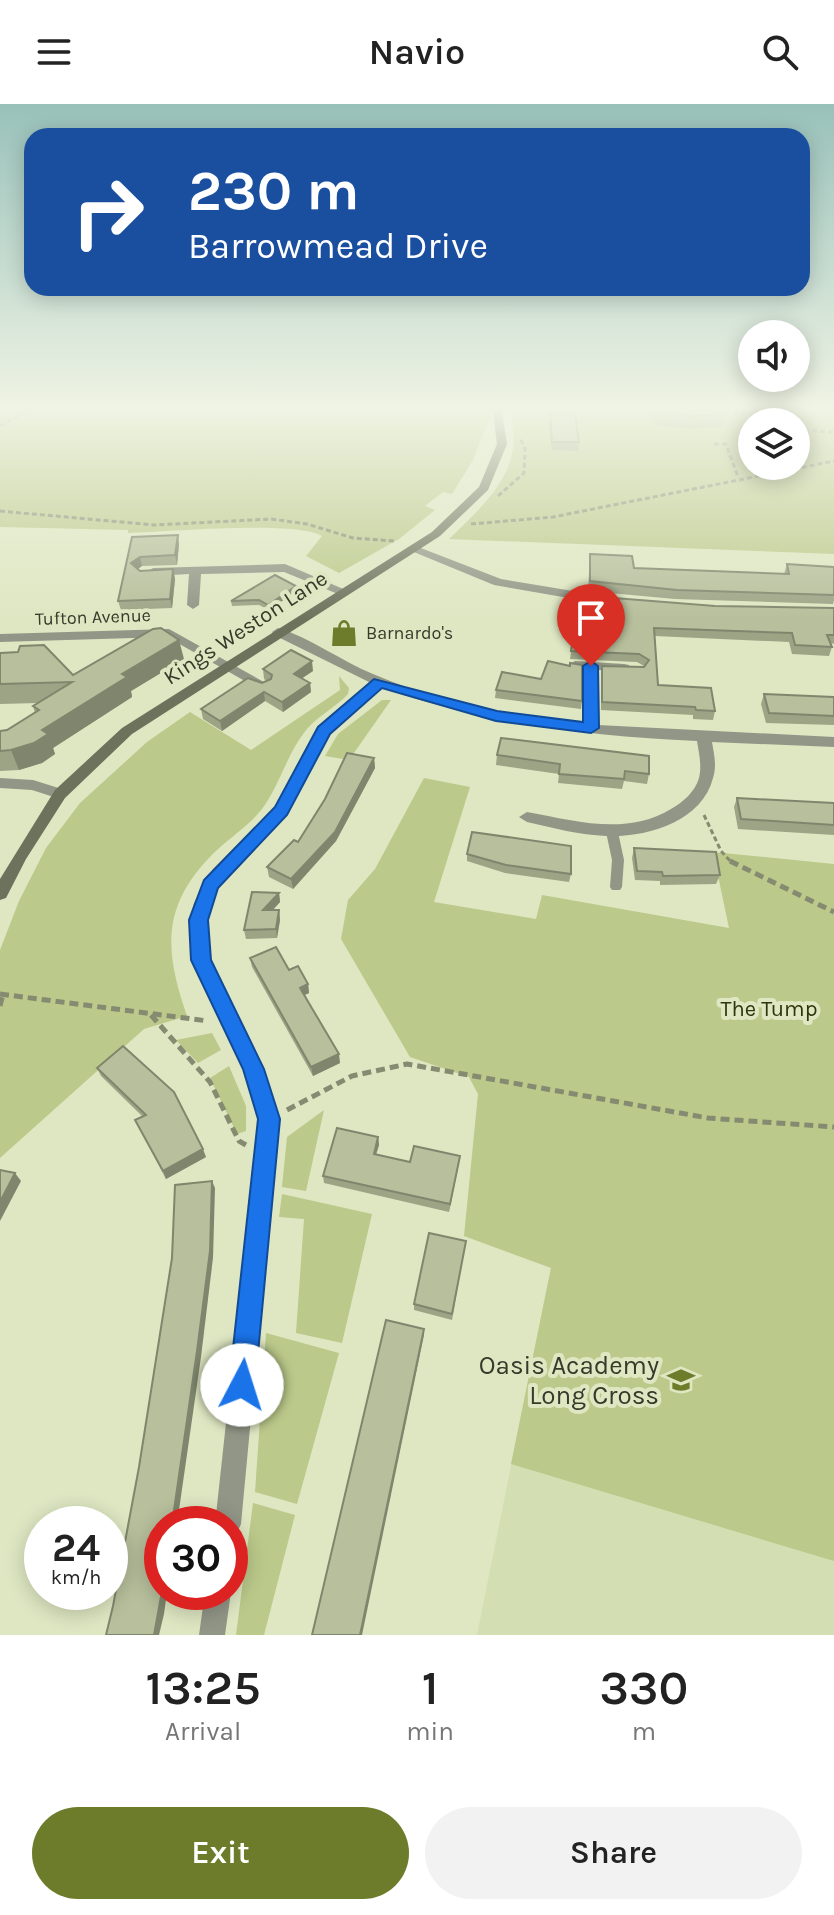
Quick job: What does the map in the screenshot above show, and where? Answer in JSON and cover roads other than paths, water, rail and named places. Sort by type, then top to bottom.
[{"type":"street","name":"Kings Weston Lane","points":[[0,894],[20,856],[60,794],[127,731],[227,664],[436,534],[484,488],[488,477]]},
{"type":"street","points":[[413,548],[498,582],[562,596],[624,602]]},
{"type":"street","points":[[142,573],[285,568],[342,591]]},
{"type":"street","points":[[193,605],[195,571]]},
{"type":"street","name":"Tufton Avenue","points":[[0,638],[162,632],[188,641],[264,686]]},
{"type":"street","points":[[278,632],[380,682],[496,716],[591,728],[834,742]]},
{"type":"street","points":[[575,665],[637,669]]},
{"type":"street","points":[[591,666],[591,728]]},
{"type":"street","points":[[230,1506],[269,1119],[253,1069],[201,960],[198,920],[202,903],[219,873],[281,811],[324,731],[380,682]]},
{"type":"street","points":[[527,817],[612,832],[658,823],[694,800],[707,778],[704,736]]},
{"type":"street","points":[[0,783],[33,785],[60,794]]},
{"type":"street","points":[[212,1635],[215,1610]]},
{"type":"lane","points":[[612,832],[618,860],[616,887]]},
{"type":"place","name":"Barnardo's","points":[[344,633]]},
{"type":"place","name":"Oasis Academy Long Cross","points":[[681,1380]]},
{"type":"park label","name":"The Tump","points":[[769,1008]]}]
